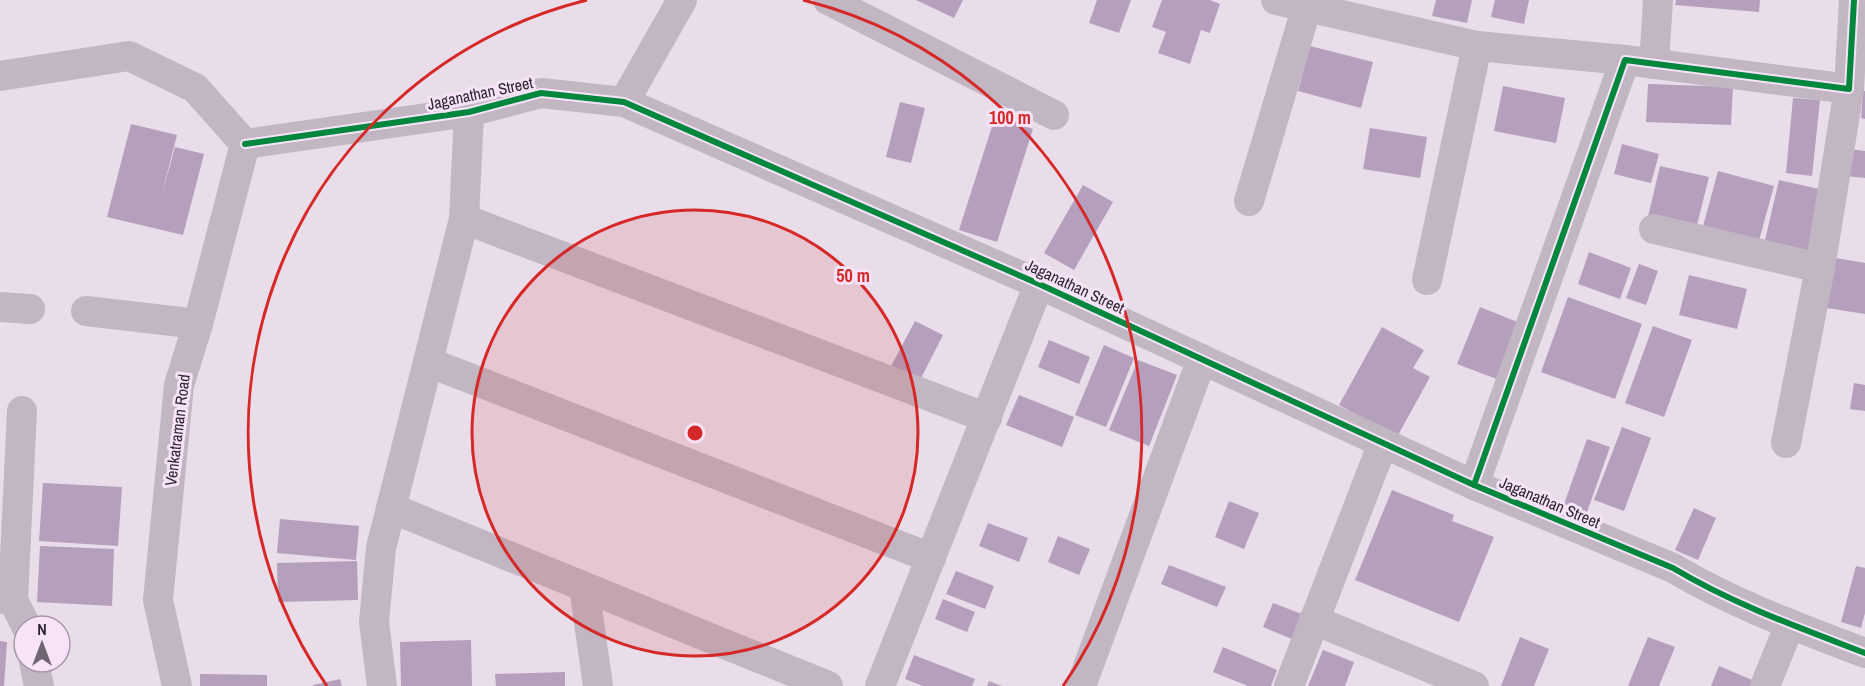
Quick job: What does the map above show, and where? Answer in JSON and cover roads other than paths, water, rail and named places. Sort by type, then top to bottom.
[{"type":"street","points":[[624,102],[682,0]]},
{"type":"street","points":[[828,0],[1054,115]]},
{"type":"street","points":[[1276,0],[1477,46],[1639,62],[1849,89]]},
{"type":"street","points":[[1474,485],[1639,62],[1658,0]]},
{"type":"street","points":[[1786,443],[1820,268],[1849,89],[1854,0]]},
{"type":"street","points":[[1249,201],[1307,6]]},
{"type":"street","points":[[1428,280],[1477,46]]},
{"type":"street","points":[[0,76],[129,56],[195,88],[244,144]]},
{"type":"street","name":"Jaganathan Street","points":[[244,144],[469,112],[541,93],[624,102],[1039,284],[1474,485],[1673,568],[1703,586],[1790,624],[1865,653]]},
{"type":"street","points":[[382,686],[374,622],[381,548],[464,219],[469,112]]},
{"type":"street","name":"Venkatraman Road","points":[[177,686],[158,600],[179,385],[198,324],[244,144]]},
{"type":"street","points":[[464,219],[987,418]]},
{"type":"street","points":[[1654,229],[1820,268]]},
{"type":"street","points":[[880,686],[1039,284]]},
{"type":"street","points":[[0,307],[30,309]]},
{"type":"street","points":[[86,311],[198,324]]},
{"type":"street","points":[[1080,686],[1202,359]]},
{"type":"street","points":[[428,362],[931,558]]},
{"type":"street","points":[[17,614],[6,599],[22,411]]},
{"type":"street","points":[[1289,686],[1383,443]]},
{"type":"street","points":[[391,508],[828,686]]},
{"type":"street","points":[[584,587],[598,686]]},
{"type":"street","points":[[1314,620],[1474,686]]},
{"type":"street","points":[[1764,686],[1790,624]]}]
